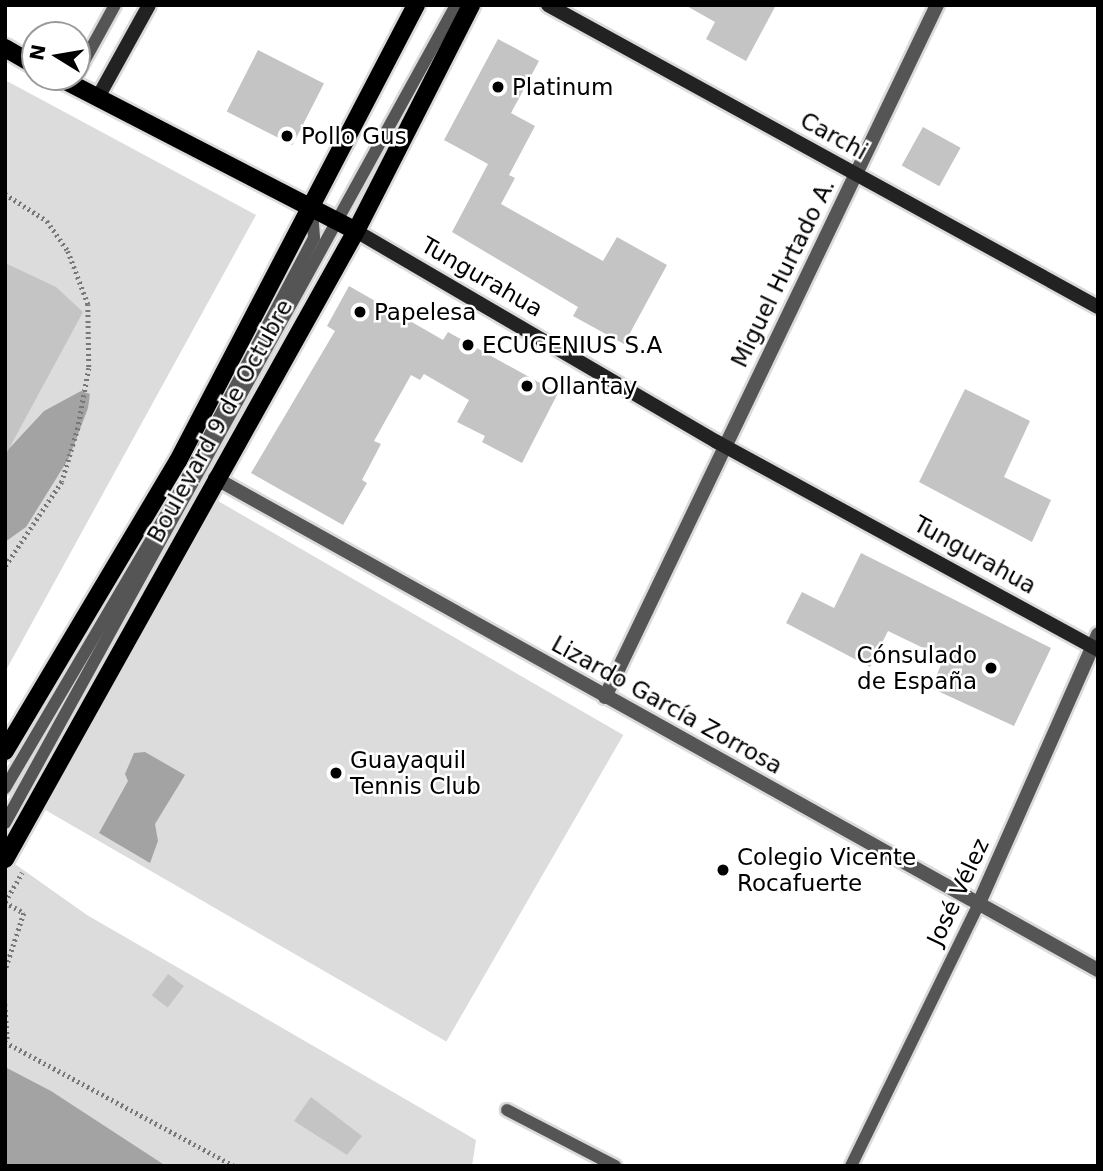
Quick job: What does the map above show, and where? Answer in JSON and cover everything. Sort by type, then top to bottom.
[{"type":"main road","points":[[97,99],[149,5]]},
{"type":"main road","name":"Boulevard 9 de Octubre","points":[[5,751],[178,461],[416,5]]},
{"type":"main road","name":"Boulevard 9 de Octubre","points":[[5,859],[471,5]]},
{"type":"main road","name":"Carchi","points":[[548,5],[1098,307]]},
{"type":"main road","points":[[5,48],[21,57]]},
{"type":"main road","name":"Tungurahua","points":[[87,91],[97,99],[348,227],[724,446],[1096,644]]},
{"type":"street","name":"Miguel Hurtado A.","points":[[605,697],[937,5]]},
{"type":"street","name":"Lizardo García Zorrosa","points":[[215,478],[1098,970]]},
{"type":"street","name":"José Vélez","points":[[979,903],[1096,644]]},
{"type":"lane","points":[[91,44],[115,5]]},
{"type":"lane","name":"Boulevard 9 de Octubre","points":[[5,823],[348,227],[456,5]]},
{"type":"lane","name":"Boulevard 9 de Octubre","points":[[5,788],[181,489],[314,238],[312,208]]},
{"type":"lane","name":"José Vélez","points":[[851,1166],[979,903]]},
{"type":"lane","points":[[507,1110],[615,1166]]},
{"type":"path","points":[[5,194],[47,221],[68,251],[88,303],[89,368],[62,482],[5,567]]},
{"type":"path","points":[[5,902],[24,913],[5,971]]},
{"type":"path","points":[[5,1004],[6,1043],[234,1166]]},
{"type":"shaded area","points":[[5,80],[21,91],[256,215],[5,672]]},
{"type":"shaded area","points":[[81,391],[90,394],[88,408],[69,458],[26,527],[5,542],[5,453],[44,411]]},
{"type":"shaded area","name":"Guayaquil Tennis Club","points":[[218,501],[623,735],[446,1042],[41,808]]},
{"type":"shaded area","points":[[145,752],[185,775],[155,824],[158,841],[150,863],[99,833],[128,781],[125,774],[134,753]]},
{"type":"shaded area","points":[[5,857],[87,915],[476,1140],[472,1166],[162,1166],[5,1071]]},
{"type":"shaded area","points":[[5,1067],[51,1091],[166,1166],[5,1166]]},
{"type":"building","points":[[685,5],[776,5],[746,61],[706,39],[715,22]]},
{"type":"building","points":[[498,39],[539,61],[511,113],[535,126],[509,175],[515,178],[501,204],[603,261],[617,237],[667,265],[624,344],[573,316],[578,307],[452,232],[488,164],[444,140]]},
{"type":"building","points":[[258,50],[324,84],[293,145],[227,111]]},
{"type":"building","points":[[923,127],[961,148],[939,186],[902,165]]},
{"type":"building","points":[[5,263],[56,287],[83,312],[5,456]]},
{"type":"building","points":[[349,286],[443,340],[448,332],[558,393],[522,463],[482,442],[485,436],[457,422],[469,400],[424,374],[420,380],[411,375],[374,441],[381,444],[362,480],[367,483],[343,525],[251,473],[335,331],[327,326]]},
{"type":"building","points":[[965,389],[1030,421],[1004,477],[1051,500],[1032,542],[919,482]]},
{"type":"building","points":[[861,553],[1051,648],[1014,726],[931,688],[944,658],[888,631],[870,667],[786,623],[802,592],[834,608]]},
{"type":"building","points":[[168,974],[184,986],[168,1008],[152,996]]},
{"type":"building","points":[[311,1097],[362,1136],[347,1155],[294,1121]]},
{"type":"place","name":"Platinum","points":[[498,87]]},
{"type":"place","name":"Pollo Gus","points":[[287,136]]},
{"type":"place","name":"Papelesa","points":[[360,312]]},
{"type":"place","name":"ECUGENIUS S.A","points":[[468,345]]},
{"type":"place","name":"Ollantay","points":[[527,386]]},
{"type":"place","name":"Cónsulado de España","points":[[991,668]]},
{"type":"place","name":"Guayaquil Tennis Club","points":[[336,773]]},
{"type":"place","name":"Colegio Vicente Rocafuerte","points":[[723,870]]}]
